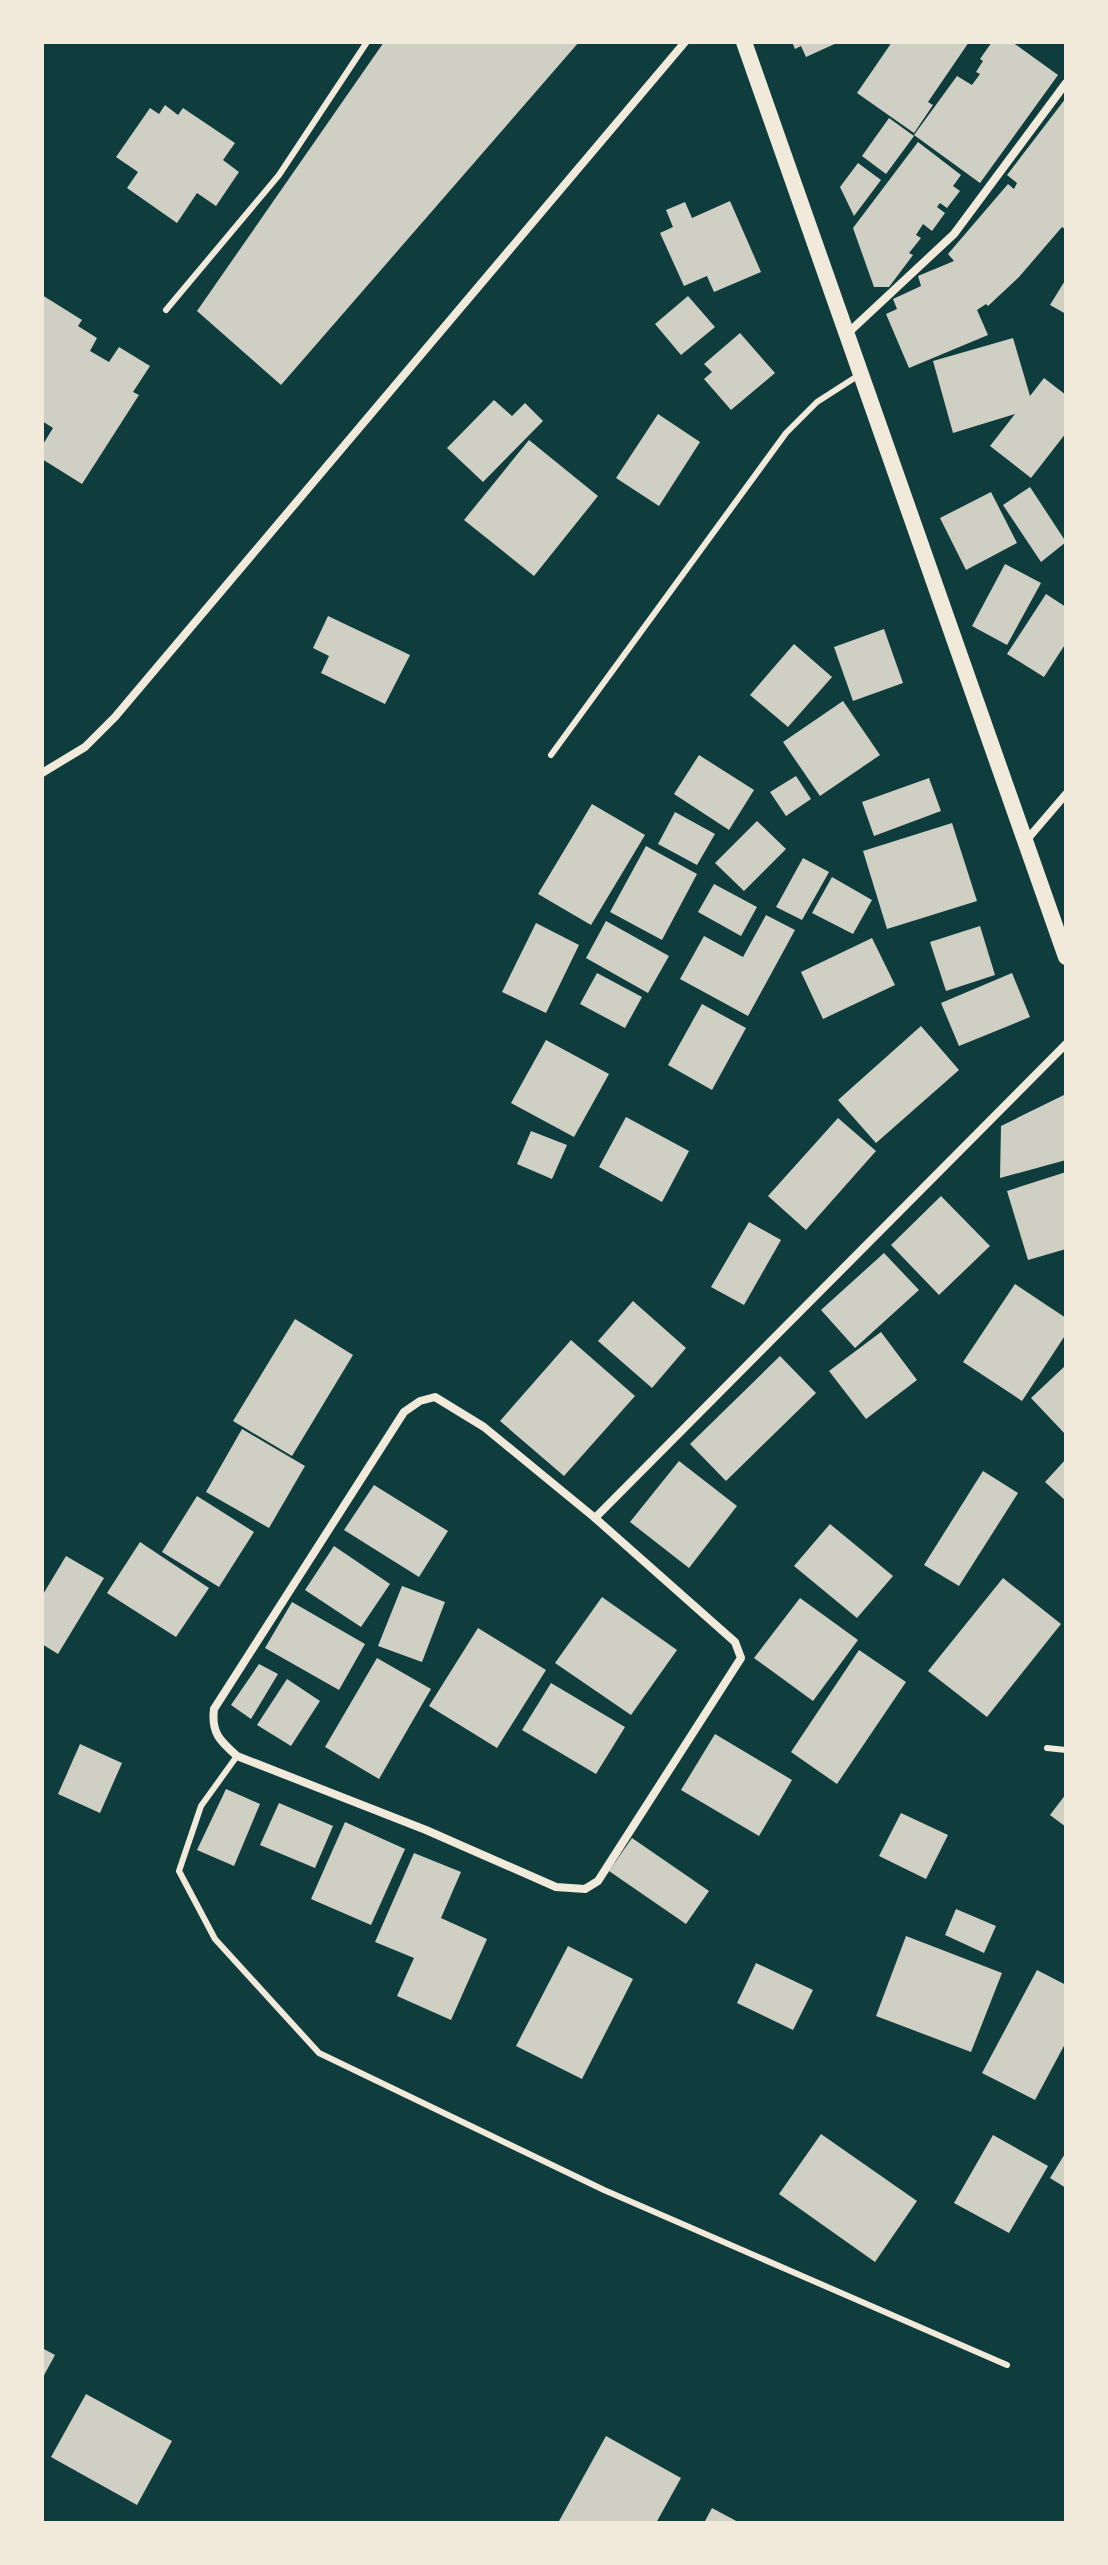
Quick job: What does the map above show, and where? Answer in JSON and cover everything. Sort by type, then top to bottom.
[{"type":"main road","points":[[744,42],[849,332],[1024,844],[1066,957]]},
{"type":"street","points":[[42,773],[85,747],[115,717],[685,42]]},
{"type":"street","points":[[849,332],[954,234],[1066,83]]},
{"type":"street","points":[[1024,844],[1066,794]]},
{"type":"street","points":[[595,1518],[1066,1044]]},
{"type":"street","points":[[435,1397],[451,1405],[595,1518],[735,1642],[741,1658],[598,1881],[585,1889],[556,1887],[426,1830],[237,1756],[220,1740],[212,1727],[214,1709],[404,1412],[420,1401],[435,1397]]},
{"type":"lane","points":[[166,310],[279,175],[367,42]]},
{"type":"lane","points":[[551,755],[786,433],[817,402],[863,372]]},
{"type":"lane","points":[[1047,1748],[1066,1750]]},
{"type":"lane","points":[[237,1756],[201,1806],[179,1871],[215,1939],[319,2053],[604,2190],[1007,2365]]},
{"type":"building","points":[[384,42],[579,42],[281,385],[197,311]]},
{"type":"building","points":[[792,42],[839,42],[806,57],[801,46],[795,49]]},
{"type":"building","points":[[892,42],[969,42],[928,102],[933,105],[914,133],[857,93]]},
{"type":"building","points":[[992,42],[1012,42],[1058,75],[980,183],[914,135],[957,76],[972,85],[980,74],[976,72],[983,61],[980,59]]},
{"type":"building","points":[[1066,98],[1066,230],[1062,227],[1019,277],[988,306],[986,304],[977,310],[988,335],[909,368],[886,314],[897,309],[893,299],[921,286],[918,276],[954,261],[948,254],[1008,184],[1014,189],[1017,183],[1007,175]]},
{"type":"building","points":[[165,105],[178,115],[183,108],[235,143],[223,160],[239,172],[216,206],[197,193],[177,223],[127,188],[138,172],[116,157],[150,108],[159,114]]},
{"type":"building","points":[[889,118],[914,136],[886,174],[862,156]]},
{"type":"building","points":[[918,142],[961,175],[953,186],[960,191],[947,208],[940,203],[937,207],[945,213],[932,231],[923,224],[916,235],[921,238],[909,253],[913,255],[889,287],[874,287],[853,228]]},
{"type":"building","points":[[858,163],[881,180],[854,216],[840,187]]},
{"type":"building","points":[[730,201],[761,272],[714,292],[707,276],[684,286],[660,233],[673,227],[666,210],[685,202],[692,218]]},
{"type":"building","points":[[1066,279],[1066,314],[1050,305]]},
{"type":"building","points":[[42,295],[82,320],[78,326],[97,338],[90,351],[109,362],[119,347],[150,366],[133,392],[139,395],[82,484],[42,459],[42,446],[53,428],[42,421]]},
{"type":"building","points":[[688,296],[715,327],[681,355],[655,324]]},
{"type":"building","points":[[740,333],[775,373],[731,410],[704,379],[712,372],[704,364]]},
{"type":"building","points":[[1013,338],[1030,396],[1044,378],[1066,395],[1066,433],[1031,478],[990,446],[1015,414],[953,433],[933,361]]},
{"type":"building","points":[[494,400],[512,416],[525,403],[543,421],[483,482],[447,448]]},
{"type":"building","points":[[658,414],[700,442],[659,506],[616,478]]},
{"type":"building","points":[[529,440],[598,496],[534,576],[464,520]]},
{"type":"building","points":[[1030,487],[1066,542],[1041,562],[1003,505]]},
{"type":"building","points":[[991,492],[1017,543],[966,570],[940,518]]},
{"type":"building","points":[[1005,564],[1041,583],[1007,645],[972,626]]},
{"type":"building","points":[[1046,594],[1066,607],[1066,643],[1044,677],[1007,654]]},
{"type":"building","points":[[328,616],[410,655],[385,704],[321,673],[329,656],[313,648]]},
{"type":"building","points":[[884,629],[903,683],[853,701],[834,647]]},
{"type":"building","points":[[794,644],[832,677],[788,727],[750,695]]},
{"type":"building","points":[[843,701],[880,755],[820,796],[783,742]]},
{"type":"building","points":[[699,755],[754,790],[729,830],[674,794]]},
{"type":"building","points":[[796,776],[811,799],[786,816],[770,792]]},
{"type":"building","points":[[929,778],[941,811],[874,836],[862,802]]},
{"type":"building","points":[[592,804],[645,835],[591,925],[538,894]]},
{"type":"building","points":[[675,812],[715,834],[697,865],[658,844]]},
{"type":"building","points":[[757,821],[786,849],[744,891],[715,863]]},
{"type":"building","points":[[952,823],[977,901],[887,929],[863,851]]},
{"type":"building","points":[[646,846],[697,874],[662,940],[610,912]]},
{"type":"building","points":[[803,858],[829,872],[802,920],[776,907]]},
{"type":"building","points":[[832,877],[872,900],[853,934],[812,913]]},
{"type":"building","points":[[714,884],[757,907],[741,936],[698,912]]},
{"type":"building","points":[[766,915],[795,930],[748,1016],[680,979],[704,936],[743,957]]},
{"type":"building","points":[[606,921],[669,956],[648,993],[586,958]]},
{"type":"building","points":[[536,923],[579,945],[546,1013],[502,992]]},
{"type":"building","points":[[980,926],[995,975],[946,991],[930,942]]},
{"type":"building","points":[[872,938],[895,985],[823,1019],[801,972]]},
{"type":"building","points":[[597,973],[642,997],[625,1028],[580,1004]]},
{"type":"building","points":[[1012,973],[1030,1017],[959,1046],[941,1003]]},
{"type":"building","points":[[702,1004],[746,1028],[712,1090],[668,1065]]},
{"type":"building","points":[[921,1026],[959,1070],[876,1143],[838,1100]]},
{"type":"building","points":[[546,1040],[609,1074],[574,1137],[511,1103]]},
{"type":"building","points":[[1066,1094],[1066,1160],[1000,1178],[1001,1126]]},
{"type":"building","points":[[626,1117],[689,1151],[662,1202],[599,1167]]},
{"type":"building","points":[[838,1118],[876,1151],[806,1230],[768,1196]]},
{"type":"building","points":[[531,1131],[567,1145],[552,1179],[517,1164]]},
{"type":"building","points":[[1066,1172],[1066,1249],[1028,1260],[1007,1191]]},
{"type":"building","points":[[941,1196],[990,1246],[939,1295],[891,1245]]},
{"type":"building","points":[[749,1222],[781,1240],[744,1305],[711,1287]]},
{"type":"building","points":[[884,1253],[919,1290],[855,1348],[821,1310]]},
{"type":"building","points":[[1015,1284],[1066,1318],[1066,1334],[1022,1401],[963,1362]]},
{"type":"building","points":[[633,1301],[686,1348],[652,1388],[598,1341]]},
{"type":"building","points":[[295,1319],[353,1355],[292,1456],[233,1421]]},
{"type":"building","points":[[881,1332],[917,1380],[866,1419],[829,1371]]},
{"type":"building","points":[[571,1340],[635,1396],[564,1476],[500,1421]]},
{"type":"building","points":[[780,1356],[816,1393],[726,1481],[690,1444]]},
{"type":"building","points":[[1066,1365],[1066,1435],[1031,1398]]},
{"type":"building","points":[[242,1429],[305,1466],[269,1528],[206,1492]]},
{"type":"building","points":[[1066,1459],[1066,1501],[1045,1482]]},
{"type":"building","points":[[679,1461],[737,1506],[689,1568],[630,1522]]},
{"type":"building","points":[[983,1471],[1018,1493],[959,1586],[924,1565]]},
{"type":"building","points":[[374,1485],[448,1531],[419,1577],[344,1530]]},
{"type":"building","points":[[197,1496],[254,1532],[219,1587],[162,1552]]},
{"type":"building","points":[[830,1524],[893,1576],[857,1618],[794,1566]]},
{"type":"building","points":[[140,1542],[209,1588],[176,1637],[107,1593]]},
{"type":"building","points":[[334,1546],[390,1584],[361,1627],[305,1590]]},
{"type":"building","points":[[66,1556],[104,1578],[58,1654],[42,1644],[42,1596]]},
{"type":"building","points":[[1003,1578],[1061,1624],[987,1717],[928,1671]]},
{"type":"building","points":[[402,1586],[445,1602],[422,1662],[378,1646]]},
{"type":"building","points":[[602,1597],[677,1650],[631,1715],[555,1663]]},
{"type":"building","points":[[800,1598],[858,1640],[813,1701],[754,1658]]},
{"type":"building","points":[[292,1602],[365,1644],[339,1690],[265,1648]]},
{"type":"building","points":[[478,1628],[546,1670],[497,1748],[429,1706]]},
{"type":"building","points":[[859,1650],[906,1682],[837,1784],[791,1752]]},
{"type":"building","points":[[377,1658],[431,1689],[379,1779],[325,1747]]},
{"type":"building","points":[[259,1664],[278,1674],[251,1719],[231,1705]]},
{"type":"building","points":[[287,1679],[320,1701],[291,1746],[257,1725]]},
{"type":"building","points":[[551,1683],[625,1727],[596,1774],[522,1730]]},
{"type":"building","points":[[715,1734],[792,1780],[759,1836],[681,1790]]},
{"type":"building","points":[[80,1744],[122,1763],[100,1813],[58,1794]]},
{"type":"building","points":[[226,1789],[260,1804],[234,1866],[197,1850]]},
{"type":"building","points":[[1066,1794],[1066,1827],[1050,1815]]},
{"type":"building","points":[[279,1803],[333,1826],[315,1868],[260,1845]]},
{"type":"building","points":[[901,1813],[948,1835],[926,1879],[879,1856]]},
{"type":"building","points":[[345,1822],[405,1849],[371,1925],[311,1899]]},
{"type":"building","points":[[632,1838],[709,1891],[686,1924],[609,1871]]},
{"type":"building","points":[[414,1853],[461,1872],[441,1918],[487,1939],[451,2020],[397,1996],[414,1958],[375,1942]]},
{"type":"building","points":[[956,1909],[996,1926],[984,1953],[945,1935]]},
{"type":"building","points":[[906,1936],[1002,1973],[971,2052],[876,2016]]},
{"type":"building","points":[[568,1946],[633,1979],[582,2079],[516,2046]]},
{"type":"building","points":[[756,1963],[813,1990],[793,2030],[737,2003]]},
{"type":"building","points":[[1037,1970],[1066,1985],[1066,2042],[1035,2100],[982,2073]]},
{"type":"building","points":[[821,2134],[917,2201],[875,2262],[779,2194]]},
{"type":"building","points":[[993,2135],[1048,2166],[1009,2233],[954,2203]]},
{"type":"building","points":[[1066,2152],[1066,2188],[1050,2178]]},
{"type":"building","points":[[42,2348],[55,2355],[42,2379]]},
{"type":"building","points":[[86,2394],[172,2441],[137,2505],[51,2457]]},
{"type":"building","points":[[606,2436],[681,2478],[656,2523],[558,2523]]},
{"type":"building","points":[[712,2508],[740,2523],[704,2523]]}]
